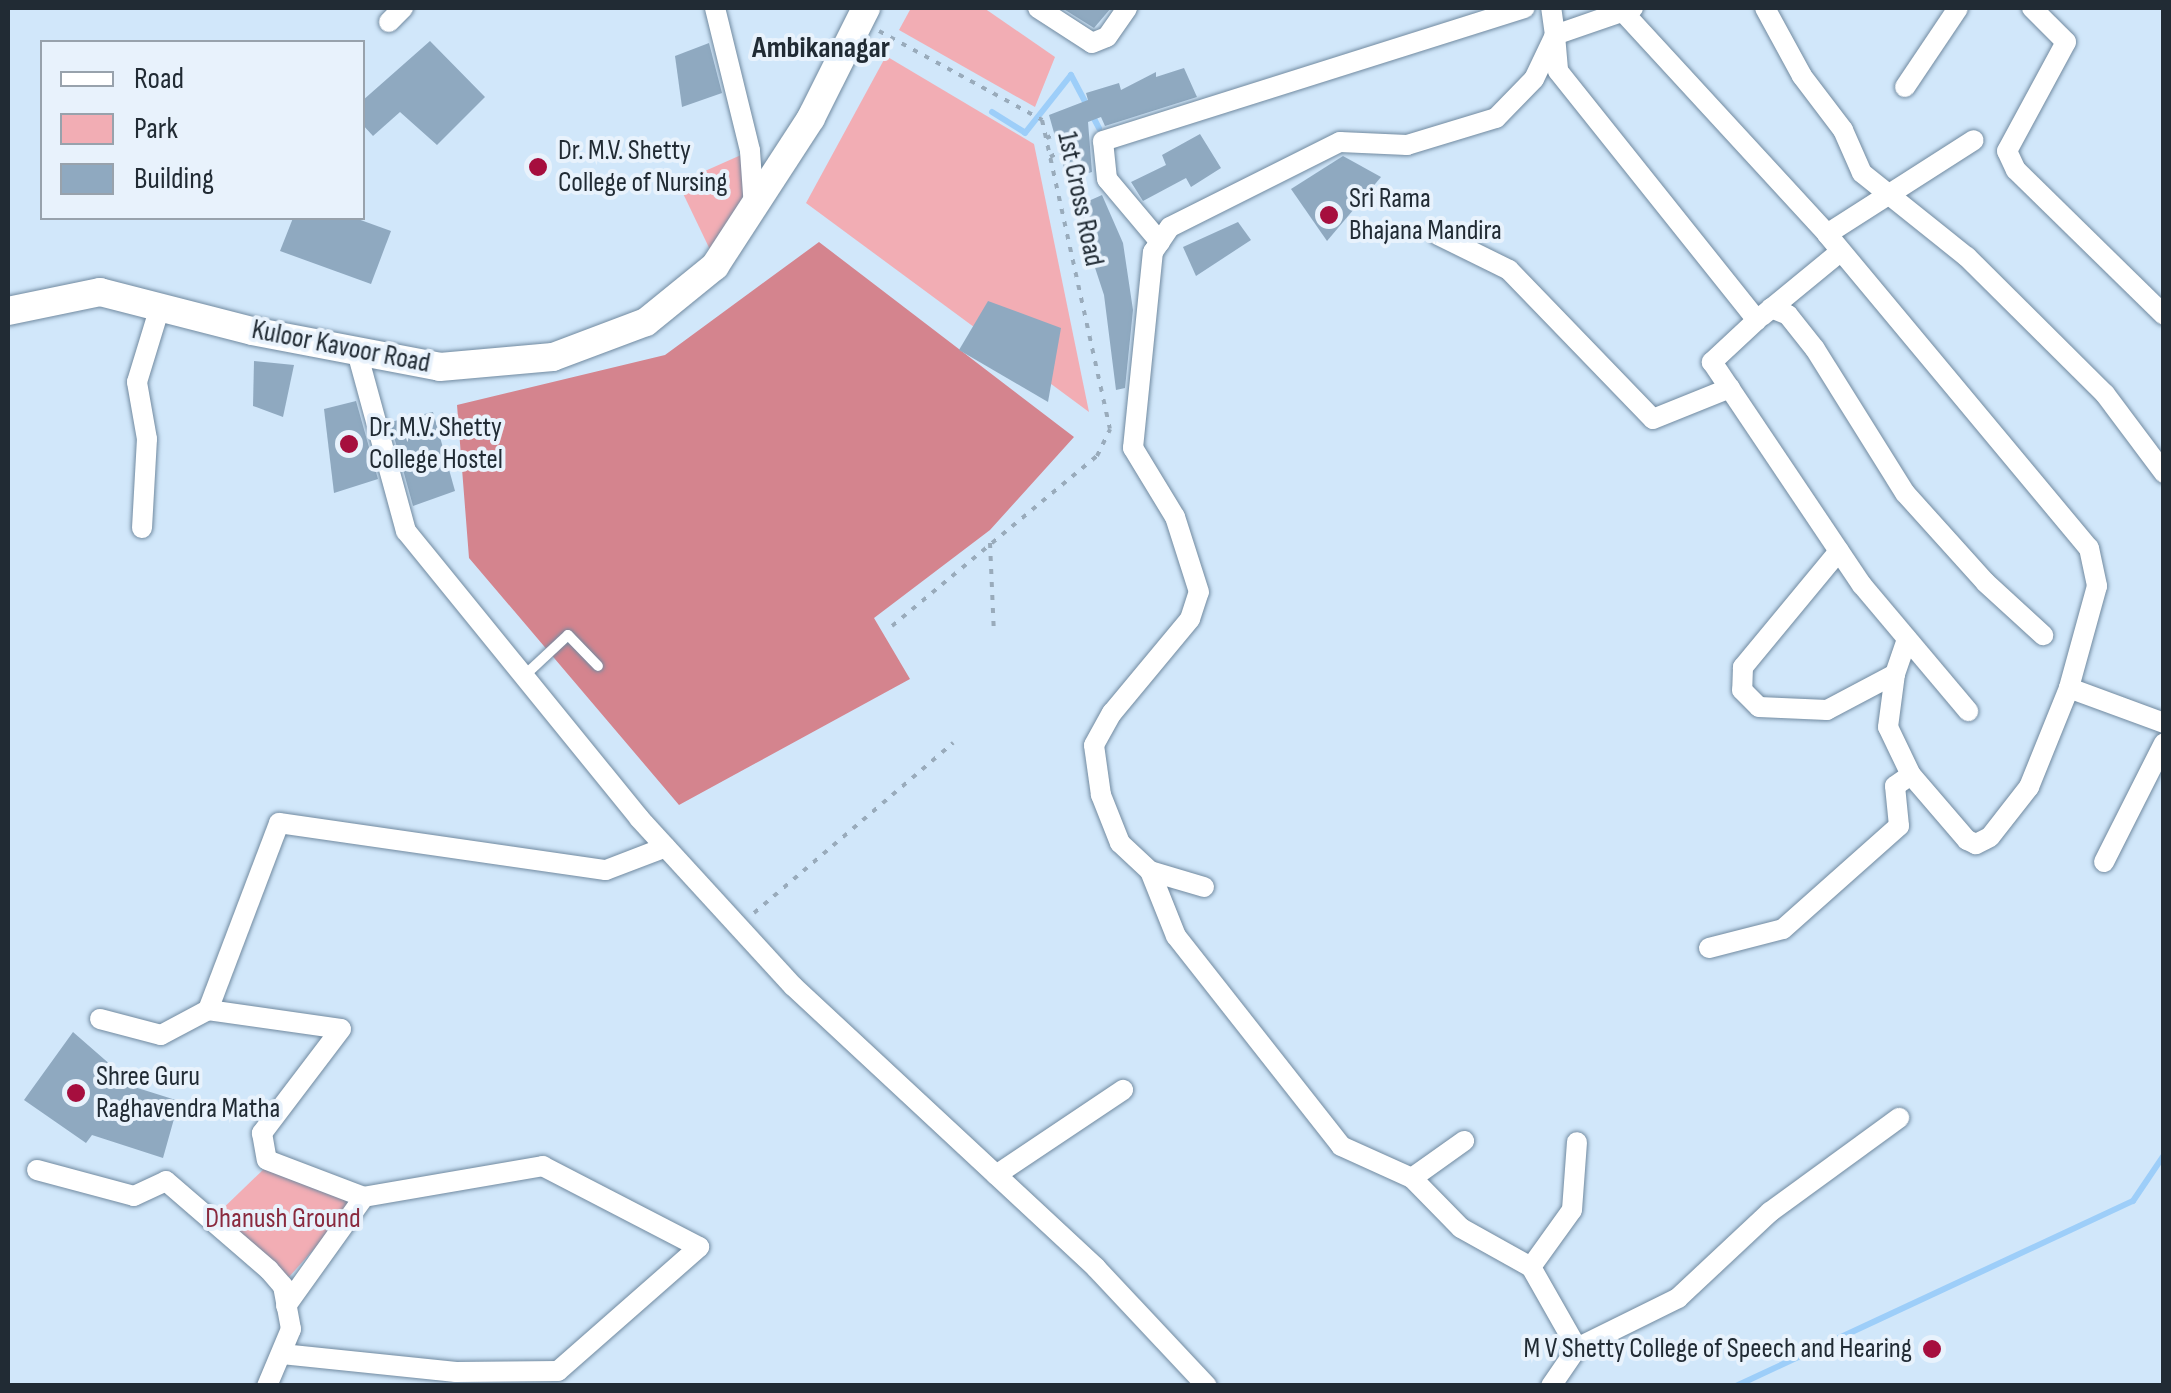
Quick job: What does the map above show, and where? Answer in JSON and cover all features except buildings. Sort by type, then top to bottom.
[{"type":"main road","name":"Kuloor Kavoor Road","points":[[8,311],[100,292],[356,352],[440,367],[553,357],[646,322],[715,266],[754,208],[864,15]]},
{"type":"street","points":[[715,8],[750,152],[754,208]]},
{"type":"street","points":[[1038,8],[1092,43],[1106,37],[1128,8]]},
{"type":"street","points":[[1160,242],[1108,180],[1103,141],[1524,8]]},
{"type":"street","points":[[1551,8],[1558,71],[1588,116],[1764,314],[1788,315],[1815,349],[1905,493],[1985,582],[2042,635]]},
{"type":"street","points":[[1765,8],[1802,76],[1843,130],[1862,172],[1967,256],[2106,394],[2164,473]]},
{"type":"street","points":[[1905,87],[1958,8]]},
{"type":"street","points":[[2032,8],[2066,42],[2007,152],[2027,182],[2164,315]]},
{"type":"street","points":[[1577,1348],[1531,1267],[1461,1228],[1412,1178],[1341,1146],[1176,936],[1150,871],[1120,842],[1101,796],[1094,745],[1112,712],[1190,619],[1199,592],[1175,518],[1132,448],[1134,395],[1160,242],[1170,227],[1340,142],[1406,145],[1496,118],[1534,80],[1555,36],[1629,11],[1828,234],[2089,548],[2098,586],[2069,688],[2029,787],[1990,837],[1976,844],[1967,840],[1911,776],[1888,727],[1895,674],[1907,639]]},
{"type":"street","points":[[1828,234],[1974,140]]},
{"type":"street","points":[[1438,235],[1509,270],[1653,419],[1730,388]]},
{"type":"street","points":[[1841,251],[1712,362],[1839,551],[1968,711]]},
{"type":"street","points":[[142,528],[147,439],[138,382],[160,307]]},
{"type":"street","points":[[356,352],[406,531],[524,676],[666,847],[738,926],[996,1174],[1207,1386]]},
{"type":"street","points":[[1839,551],[1743,667],[1742,690],[1759,706],[1810,713],[1839,705],[1895,674]]},
{"type":"street","points":[[2069,688],[2164,723]]},
{"type":"street","points":[[2104,862],[2164,743]]},
{"type":"street","points":[[1709,948],[1783,930],[1818,901],[1900,826],[1895,786],[1911,776]]},
{"type":"street","points":[[208,1010],[279,824],[606,870],[666,847]]},
{"type":"street","points":[[1150,871],[1204,887]]},
{"type":"street","points":[[100,1018],[160,1035],[208,1010],[341,1029],[262,1133],[267,1160],[364,1197],[543,1166],[699,1247],[558,1371],[456,1372],[282,1354]]},
{"type":"street","points":[[996,1174],[1123,1090]]},
{"type":"street","points":[[1551,1386],[1577,1348],[1678,1298],[1770,1212],[1899,1118]]},
{"type":"street","points":[[1412,1178],[1464,1141]]},
{"type":"street","points":[[1531,1267],[1572,1210],[1577,1142]]},
{"type":"street","points":[[37,1170],[134,1196],[166,1181],[269,1270],[284,1286],[291,1328],[267,1386]]},
{"type":"street","points":[[286,1306],[364,1197]]},
{"type":"lane","points":[[524,676],[568,635],[598,666]]},
{"type":"path","name":"1st Cross Road","points":[[864,15],[1042,120],[1110,429],[1097,456],[990,543]]},
{"type":"path","points":[[1046,138],[1057,134]]},
{"type":"path","points":[[1050,157],[1060,152]]},
{"type":"path","points":[[892,626],[990,543]]},
{"type":"path","points":[[990,543],[994,633]]},
{"type":"path","points":[[738,926],[953,743]]},
{"type":"green space","points":[[911,8],[984,8],[1055,57],[1035,107],[899,30]]},
{"type":"green space","points":[[886,56],[1034,144],[1089,412],[806,203]]},
{"type":"green space","points":[[750,151],[748,203],[714,258],[678,183]]},
{"type":"green space","name":"Dhanush Ground","points":[[266,1167],[355,1203],[289,1277],[213,1218]]},
{"type":"shaded area","points":[[819,242],[1074,437],[990,530],[874,618],[910,679],[679,805],[469,558],[457,405],[665,355]]},
{"type":"waterway","points":[[992,112],[1025,133],[1071,75],[1099,128]]},
{"type":"waterway","points":[[1736,1386],[2133,1201],[2164,1155]]},
{"type":"place","name":"Dr. M.V. Shetty College of Nursing","points":[[538,167]]},
{"type":"place","name":"Sri Rama Bhajana Mandira","points":[[1329,215]]},
{"type":"place","name":"Dr. M.V. Shetty College Hostel","points":[[349,444]]},
{"type":"place","name":"Shree Guru Raghavendra Matha","points":[[76,1093]]},
{"type":"place","name":"M V Shetty College of Speech and Hearing","points":[[1932,1349]]},
{"type":"district","name":"Ambikanagar","points":[[821,48]]}]
